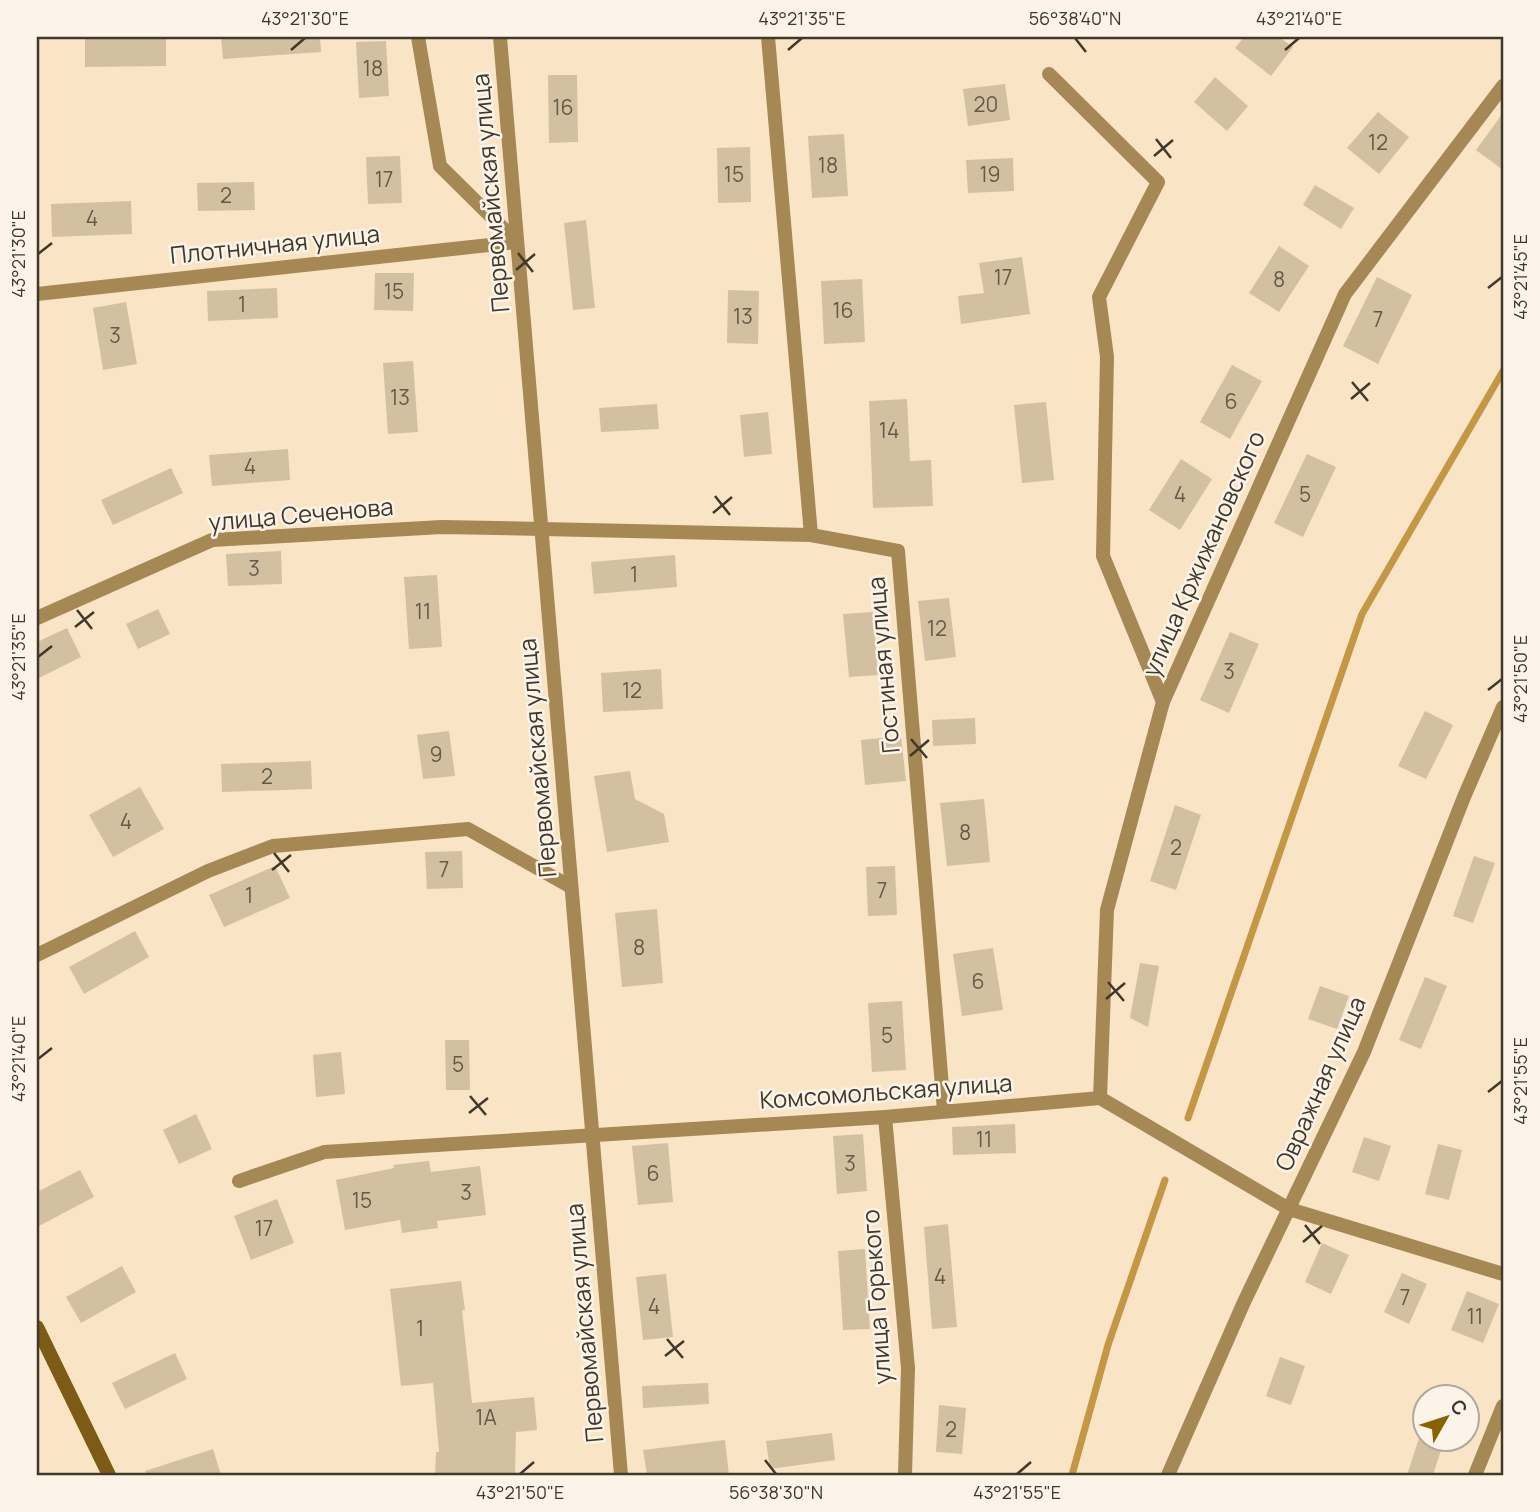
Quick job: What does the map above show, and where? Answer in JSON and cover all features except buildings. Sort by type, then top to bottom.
[{"type":"street","points":[[418,37],[440,166],[517,242]]},
{"type":"street","name":"Первомайская улица","points":[[500,37],[621,1475]]},
{"type":"street","points":[[768,37],[811,535]]},
{"type":"street","points":[[1049,75],[1158,182],[1099,297],[1107,357],[1103,556],[1163,702]]},
{"type":"street","name":"улица Кржижановского","points":[[1100,1098],[1107,910],[1163,702],[1345,294],[1503,86]]},
{"type":"street","name":"Плотничная улица","points":[[37,294],[517,242]]},
{"type":"street","name":"улица Сеченова","points":[[37,618],[212,540],[442,527],[811,535]]},
{"type":"street","name":"Гостиная улица","points":[[811,535],[898,551],[944,1111]]},
{"type":"street","name":"Овражная улица","points":[[1168,1475],[1244,1303],[1364,1052],[1464,797],[1503,707]]},
{"type":"street","points":[[37,955],[208,871],[273,846],[468,829],[571,887]]},
{"type":"street","points":[[1100,1098],[1289,1209],[1503,1274]]},
{"type":"street","name":"Комсомольская улица","points":[[239,1181],[324,1152],[886,1117],[1100,1098]]},
{"type":"street","name":"улица Горького","points":[[886,1117],[908,1368],[905,1475]]},
{"type":"street","points":[[37,1327],[109,1475]]},
{"type":"street","points":[[1475,1475],[1503,1406]]},
{"type":"waterway","points":[[1188,1118],[1362,614],[1503,371]]},
{"type":"waterway","points":[[1072,1475],[1108,1345],[1165,1180]]}]
